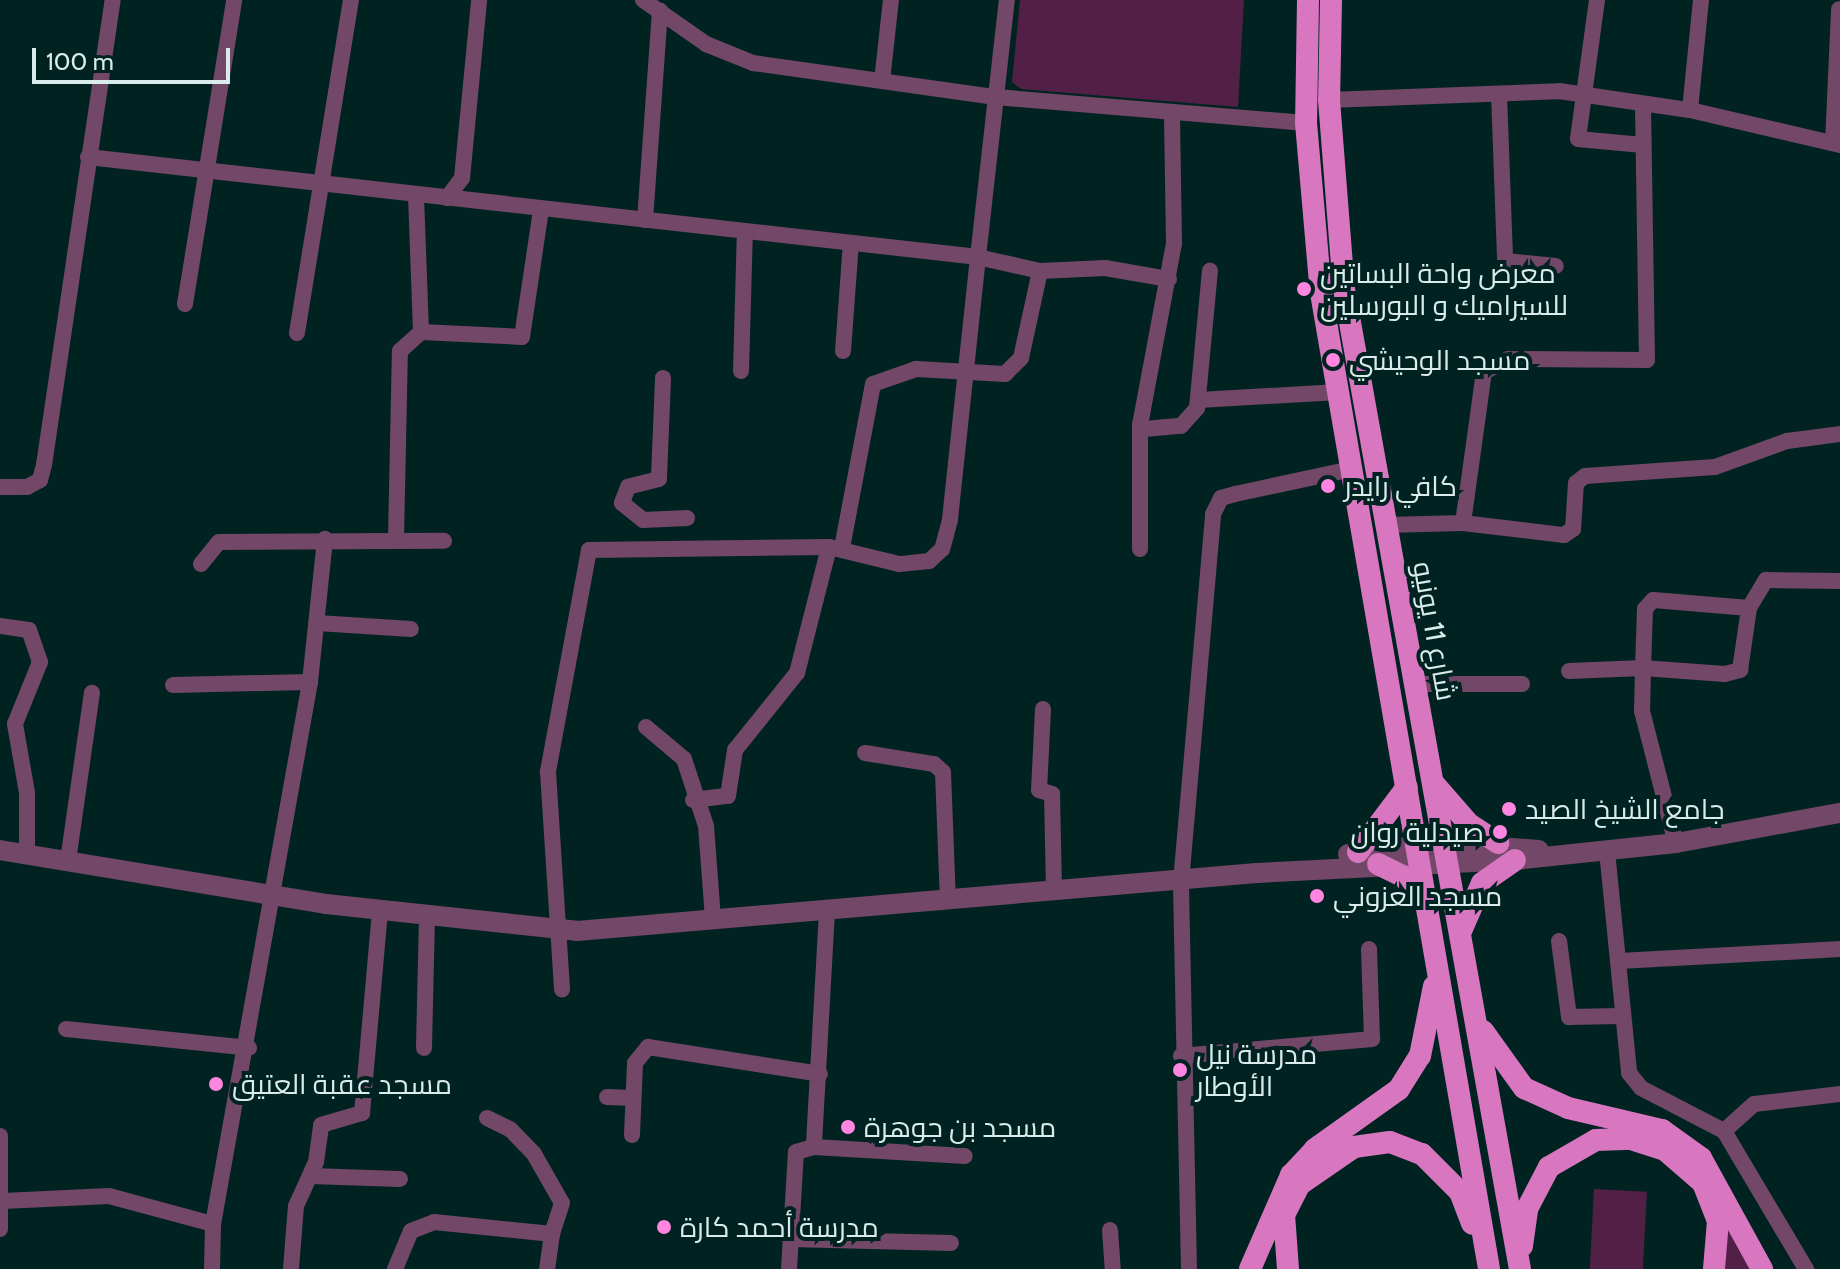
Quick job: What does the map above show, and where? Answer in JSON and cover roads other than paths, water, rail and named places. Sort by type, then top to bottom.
[{"type":"highway","name":"شارع 11 يونيو","points":[[1308,0],[1306,123],[1317,257],[1488,1269]]},
{"type":"highway","name":"شارع 11 يونيو","points":[[1331,0],[1329,100],[1340,254],[1385,525],[1520,1268]]},
{"type":"highway","points":[[1317,257],[1340,254]]},
{"type":"highway","points":[[1430,775],[1456,812],[1498,843]]},
{"type":"highway","points":[[1358,852],[1407,787]]},
{"type":"highway","points":[[1460,940],[1476,892],[1515,860]]},
{"type":"highway","points":[[1378,864],[1414,886],[1429,910]]},
{"type":"highway","points":[[1250,1269],[1291,1175],[1315,1149],[1399,1089],[1420,1056],[1431,1023],[1435,941]]},
{"type":"highway","points":[[1475,1019],[1524,1088],[1568,1108],[1662,1130],[1701,1158],[1762,1269]]},
{"type":"highway","points":[[1520,1268],[1527,1209],[1549,1167],[1581,1145],[1614,1137],[1665,1150],[1703,1183],[1718,1221],[1714,1269]]},
{"type":"highway","points":[[1288,1269],[1284,1215],[1299,1185],[1354,1147],[1390,1142],[1422,1154],[1460,1192],[1488,1269]]},
{"type":"street","points":[[0,487],[27,487],[40,480],[44,465],[113,0]]},
{"type":"street","points":[[185,304],[234,0]]},
{"type":"street","points":[[297,333],[318,187],[351,0]]},
{"type":"street","points":[[447,198],[462,178],[479,0]]},
{"type":"street","points":[[643,0],[727,56],[996,97],[1306,123]]},
{"type":"street","points":[[882,81],[891,0]]},
{"type":"street","points":[[562,990],[548,772],[588,552],[595,545],[836,548],[915,565],[942,549],[1007,0]]},
{"type":"street","points":[[1597,0],[1579,142],[1643,145]]},
{"type":"street","points":[[1690,110],[1701,0]]},
{"type":"street","points":[[1329,100],[1499,94],[1586,95],[1690,110],[1836,144],[1840,0]]},
{"type":"street","points":[[645,220],[660,11]]},
{"type":"street","points":[[1499,94],[1505,261],[1556,266]]},
{"type":"street","points":[[1463,523],[1484,372],[1508,359],[1647,360],[1643,104]]},
{"type":"street","points":[[1140,549],[1144,429],[1169,279],[1172,112]]},
{"type":"street","points":[[88,157],[318,187],[447,198],[978,257],[1040,271],[1105,268],[1169,279]]},
{"type":"street","points":[[416,196],[421,332]]},
{"type":"street","points":[[396,538],[400,351],[421,332],[522,337],[541,210]]},
{"type":"street","points":[[741,371],[745,231]]},
{"type":"street","points":[[843,351],[851,243]]},
{"type":"street","points":[[693,800],[728,796],[735,750],[797,673],[836,548],[873,384],[916,369],[1011,371],[1040,271]]},
{"type":"street","points":[[1144,429],[1181,426],[1199,400],[1210,271]]},
{"type":"street","points":[[663,378],[659,479],[628,487],[622,503],[629,515],[687,518]]},
{"type":"street","points":[[1199,400],[1339,392]]},
{"type":"street","points":[[1385,525],[1463,523],[1567,534],[1576,483],[1585,476],[1715,467],[1787,441],[1840,434]]},
{"type":"street","points":[[1189,1269],[1181,1056],[1181,882],[1213,514],[1221,498],[1352,469]]},
{"type":"street","points":[[663,519],[667,546]]},
{"type":"street","points":[[201,564],[219,542],[396,538],[444,541]]},
{"type":"street","points":[[212,1269],[213,1224],[249,1048],[310,682],[325,539]]},
{"type":"street","points":[[1569,671],[1643,668],[1740,670],[1749,608],[1766,580],[1840,581]]},
{"type":"street","points":[[1676,843],[1662,768],[1645,725],[1645,609],[1653,600],[1749,608]]},
{"type":"street","points":[[317,623],[411,629]]},
{"type":"street","points":[[0,626],[29,630],[40,662],[7,738],[27,793],[27,854]]},
{"type":"street","points":[[173,685],[310,682]]},
{"type":"street","points":[[1414,684],[1522,684]]},
{"type":"street","points":[[68,861],[92,693]]},
{"type":"street","points":[[1043,709],[1039,790],[1052,794],[1054,892]]},
{"type":"street","points":[[646,727],[684,759],[693,800],[706,826],[713,920]]},
{"type":"street","points":[[865,753],[941,768],[948,901]]},
{"type":"street","points":[[1257,873],[1358,852],[1444,853],[1515,860],[1607,851],[1676,843],[1840,813]]},
{"type":"street","points":[[1444,853],[1498,843],[1558,854]]},
{"type":"street","points":[[0,850],[380,911],[557,930],[1181,882],[1378,864],[1419,854]]},
{"type":"street","points":[[1607,851],[1629,1073],[1641,1088],[1724,1131],[1806,1269]]},
{"type":"street","points":[[291,1269],[296,1206],[311,1176],[321,1125],[362,1113],[380,911]]},
{"type":"street","points":[[814,1147],[827,911]]},
{"type":"street","points":[[424,1048],[427,917]]},
{"type":"street","points":[[1559,941],[1569,1017],[1621,1016]]},
{"type":"street","points":[[1181,1056],[1372,1039],[1369,949]]},
{"type":"street","points":[[1619,961],[1840,949]]},
{"type":"street","points":[[66,1029],[249,1048]]},
{"type":"street","points":[[632,1135],[635,1063],[648,1047],[820,1074]]},
{"type":"street","points":[[1724,1131],[1754,1104],[1840,1094]]},
{"type":"street","points":[[607,1097],[633,1098]]},
{"type":"street","points":[[487,1118],[510,1129],[534,1154],[562,1203],[552,1234],[547,1269]]},
{"type":"street","points":[[0,1136],[3,1201],[0,1229]]},
{"type":"street","points":[[789,1269],[796,1152],[814,1147],[965,1156]]},
{"type":"street","points":[[311,1176],[400,1179]]},
{"type":"street","points":[[3,1201],[109,1196],[213,1224]]},
{"type":"street","points":[[395,1269],[411,1231],[434,1222],[552,1234]]},
{"type":"street","points":[[1110,1230],[1113,1269]]},
{"type":"street","points":[[790,1239],[951,1243]]},
{"type":"place","name":"معرض واحة البساتين للسيراميك و البورسلين","points":[[1304,289]]},
{"type":"place","name":"مسجد الوحيشي","points":[[1333,360]]},
{"type":"place","name":"كافي رايدر","points":[[1328,486]]},
{"type":"place","name":"جامع الشيخ الصيد","points":[[1509,809]]},
{"type":"place","name":"صيدلية روان","points":[[1500,832]]},
{"type":"place","name":"مسجد العزوني","points":[[1317,896]]},
{"type":"place","name":"مدرسة نيل الأوطار","points":[[1180,1070]]},
{"type":"place","name":"مسجد عقبة العتيق","points":[[216,1084]]},
{"type":"place","name":"مسجد بن جوهرة","points":[[848,1127]]},
{"type":"place","name":"مدرسة أحمد كارة","points":[[664,1227]]}]
